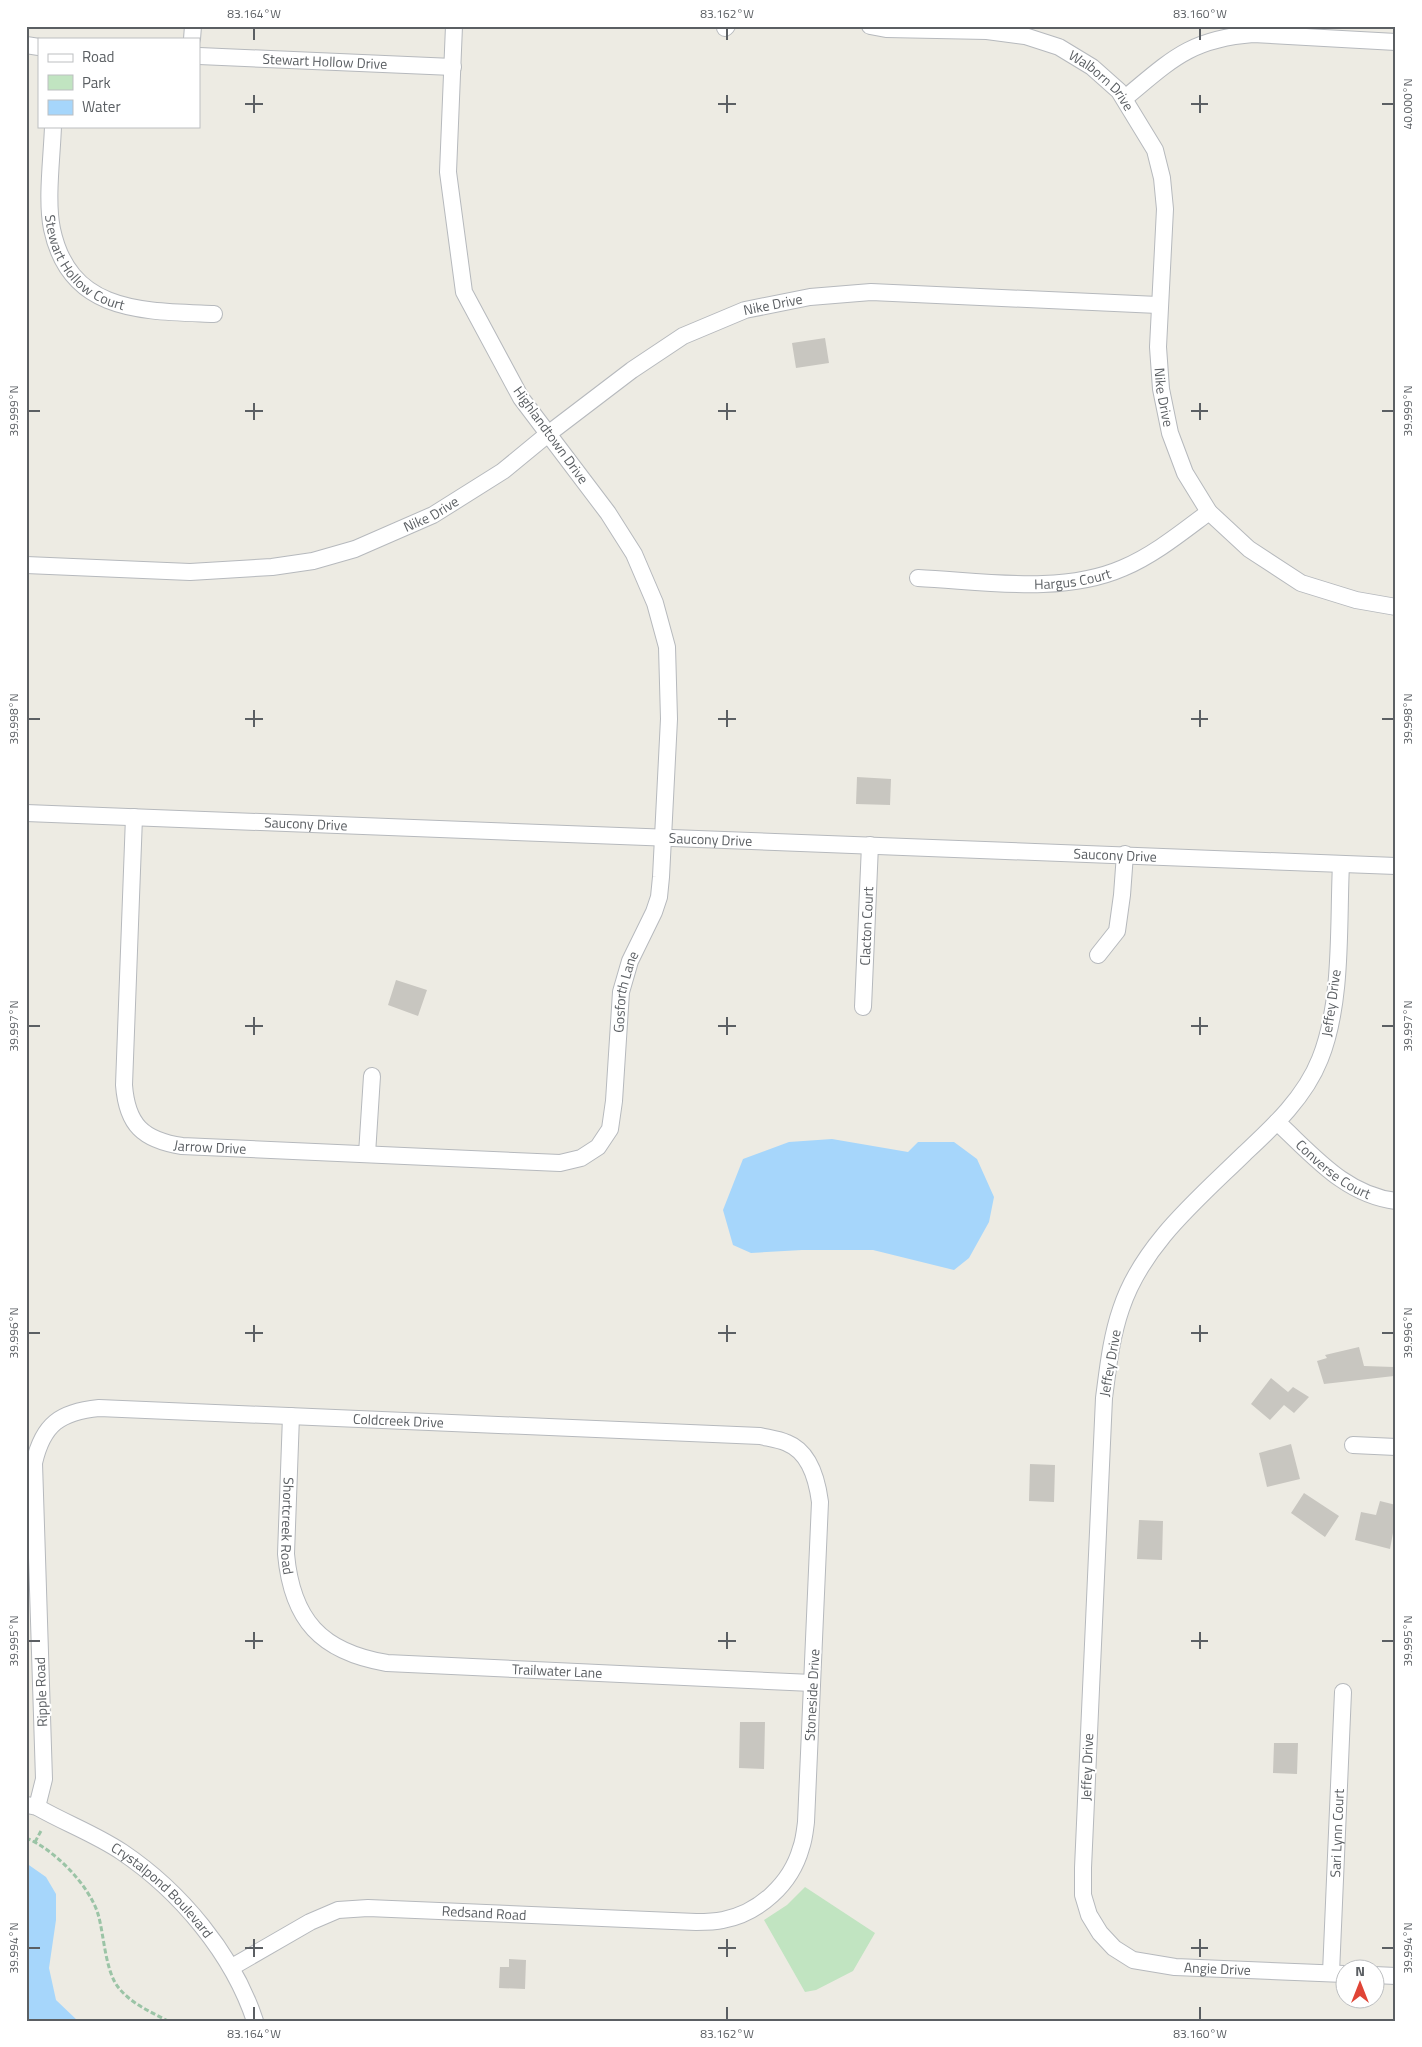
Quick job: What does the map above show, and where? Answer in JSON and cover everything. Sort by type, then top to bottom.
[{"type":"street","name":"Highlandtown Drive","points":[[454,26],[448,172],[464,292],[521,398],[608,513],[634,554],[655,603],[667,647],[670,699],[663,837]]},
{"type":"street","name":"Walborn Drive","points":[[870,26],[886,29],[987,31],[1025,36],[1059,47],[1092,67],[1125,98],[1155,150],[1162,178],[1165,209],[1158,305]]},
{"type":"street","points":[[1125,98],[1188,49],[1208,41],[1230,36],[1252,34],[1396,42]]},
{"type":"street","name":"Stewart Hollow Drive","points":[[200,56],[452,67]]},
{"type":"street","name":"Stewart Hollow Court","points":[[53,128],[50,202],[52,228],[60,256],[76,278],[97,297],[124,307],[150,312],[214,314]]},
{"type":"street","name":"Nike Drive","points":[[26,565],[190,572],[272,567],[313,561],[355,549],[433,515],[503,471],[632,370],[683,336],[745,310],[810,297],[871,292],[1158,305],[1161,389],[1170,433],[1185,473],[1208,512],[1249,549],[1301,583],[1356,600],[1396,606]]},
{"type":"street","name":"Hargus Court","points":[[918,578],[1046,584],[1086,579],[1122,568],[1171,540],[1208,512]]},
{"type":"street","name":"Saucony Drive","points":[[26,812],[1396,866]]},
{"type":"street","name":"Jarrow Drive","points":[[134,817],[124,1085],[126,1102],[136,1126],[161,1143],[182,1146],[560,1163],[581,1158],[598,1147]]},
{"type":"street","name":"Gosforth Lane","points":[[598,1147],[610,1129],[613,1115],[620,992],[630,962],[654,912],[659,897],[663,837]]},
{"type":"street","name":"Clacton Court","points":[[862,1007],[870,845]]},
{"type":"street","points":[[1098,955],[1117,931],[1125,854]]},
{"type":"street","name":"Jeffey Drive","points":[[1100,1933],[1089,1915],[1083,1895],[1083,1868],[1101,1448],[1104,1398],[1110,1351],[1121,1308],[1139,1271],[1160,1239],[1176,1220],[1277,1122],[1304,1090],[1320,1060],[1330,1026],[1336,984],[1341,864]]},
{"type":"street","points":[[367,1154],[372,1076]]},
{"type":"street","name":"Converse Court","points":[[1277,1122],[1340,1180],[1369,1196],[1396,1201]]},
{"type":"street","name":"Coldcreek Drive","points":[[34,1487],[34,1463],[38,1445],[50,1426],[62,1416],[80,1410],[99,1408],[760,1436],[787,1443],[798,1449],[808,1461]]},
{"type":"street","name":"Shortcreek Road","points":[[291,1416],[286,1546],[288,1574],[292,1594],[314,1629]]},
{"type":"street","points":[[1353,1445],[1396,1447]]},
{"type":"street","name":"Stoneside Drive","points":[[749,1910],[774,1895],[789,1874],[801,1849],[806,1822],[820,1502],[817,1481],[808,1461]]},
{"type":"street","name":"Ripple Road","points":[[32,1806],[44,1779],[34,1487]]},
{"type":"street","name":"Trailwater Lane","points":[[314,1629],[328,1642],[347,1654],[387,1663],[812,1683]]},
{"type":"street","name":"Sari Lynn Court","points":[[1338,1960],[1342,1692]]},
{"type":"street","name":"Crystalpond Boulevard","points":[[32,1806],[121,1851],[175,1894],[232,1967],[255,2021]]},
{"type":"street","name":"Redsand Road","points":[[232,1967],[310,1922],[338,1910],[368,1908],[696,1922],[723,1920],[749,1910]]},
{"type":"street","name":"Angie Drive","points":[[1100,1933],[1114,1948],[1133,1960],[1154,1964],[1334,1973]]},
{"type":"path","points":[[26,1838],[35,1842],[62,1863],[85,1886],[98,1913],[106,1956],[117,1986],[137,2004],[168,2021]]},
{"type":"green space","points":[[805,1887],[875,1933],[853,1971],[816,1990],[805,1992],[764,1920],[787,1905]]},
{"type":"water","points":[[832,1139],[908,1152],[918,1142],[954,1142],[977,1159],[994,1197],[989,1222],[969,1258],[954,1270],[873,1250],[802,1250],[751,1253],[733,1245],[723,1210],[743,1159],[789,1142]]},
{"type":"water","points":[[26,1863],[46,1877],[56,1894],[56,1920],[49,1968],[56,2000],[78,2021],[26,2021]]},
{"type":"building","points":[[825,338],[829,363],[796,368],[792,343]]},
{"type":"building","points":[[857,777],[891,779],[890,805],[856,804]]},
{"type":"building","points":[[396,980],[427,990],[418,1016],[388,1005]]},
{"type":"building","points":[[1359,1347],[1364,1366],[1394,1367],[1394,1376],[1324,1384],[1317,1361],[1327,1358],[1325,1355]]},
{"type":"building","points":[[1271,1378],[1288,1392],[1293,1387],[1309,1397],[1294,1413],[1284,1405],[1270,1420],[1251,1404]]},
{"type":"building","points":[[1291,1444],[1300,1479],[1267,1487],[1259,1453]]},
{"type":"building","points":[[1030,1464],[1055,1465],[1054,1502],[1029,1501]]},
{"type":"building","points":[[1304,1493],[1339,1516],[1325,1537],[1291,1513]]},
{"type":"building","points":[[1380,1501],[1396,1505],[1396,1517],[1390,1549],[1355,1540],[1361,1512],[1376,1515]]},
{"type":"building","points":[[1139,1520],[1163,1521],[1162,1560],[1137,1559]]},
{"type":"building","points":[[740,1722],[765,1722],[764,1769],[739,1768]]},
{"type":"building","points":[[1274,1743],[1298,1743],[1297,1774],[1273,1773]]},
{"type":"building","points":[[509,1959],[526,1960],[525,1989],[499,1988],[500,1967],[509,1967]]}]
